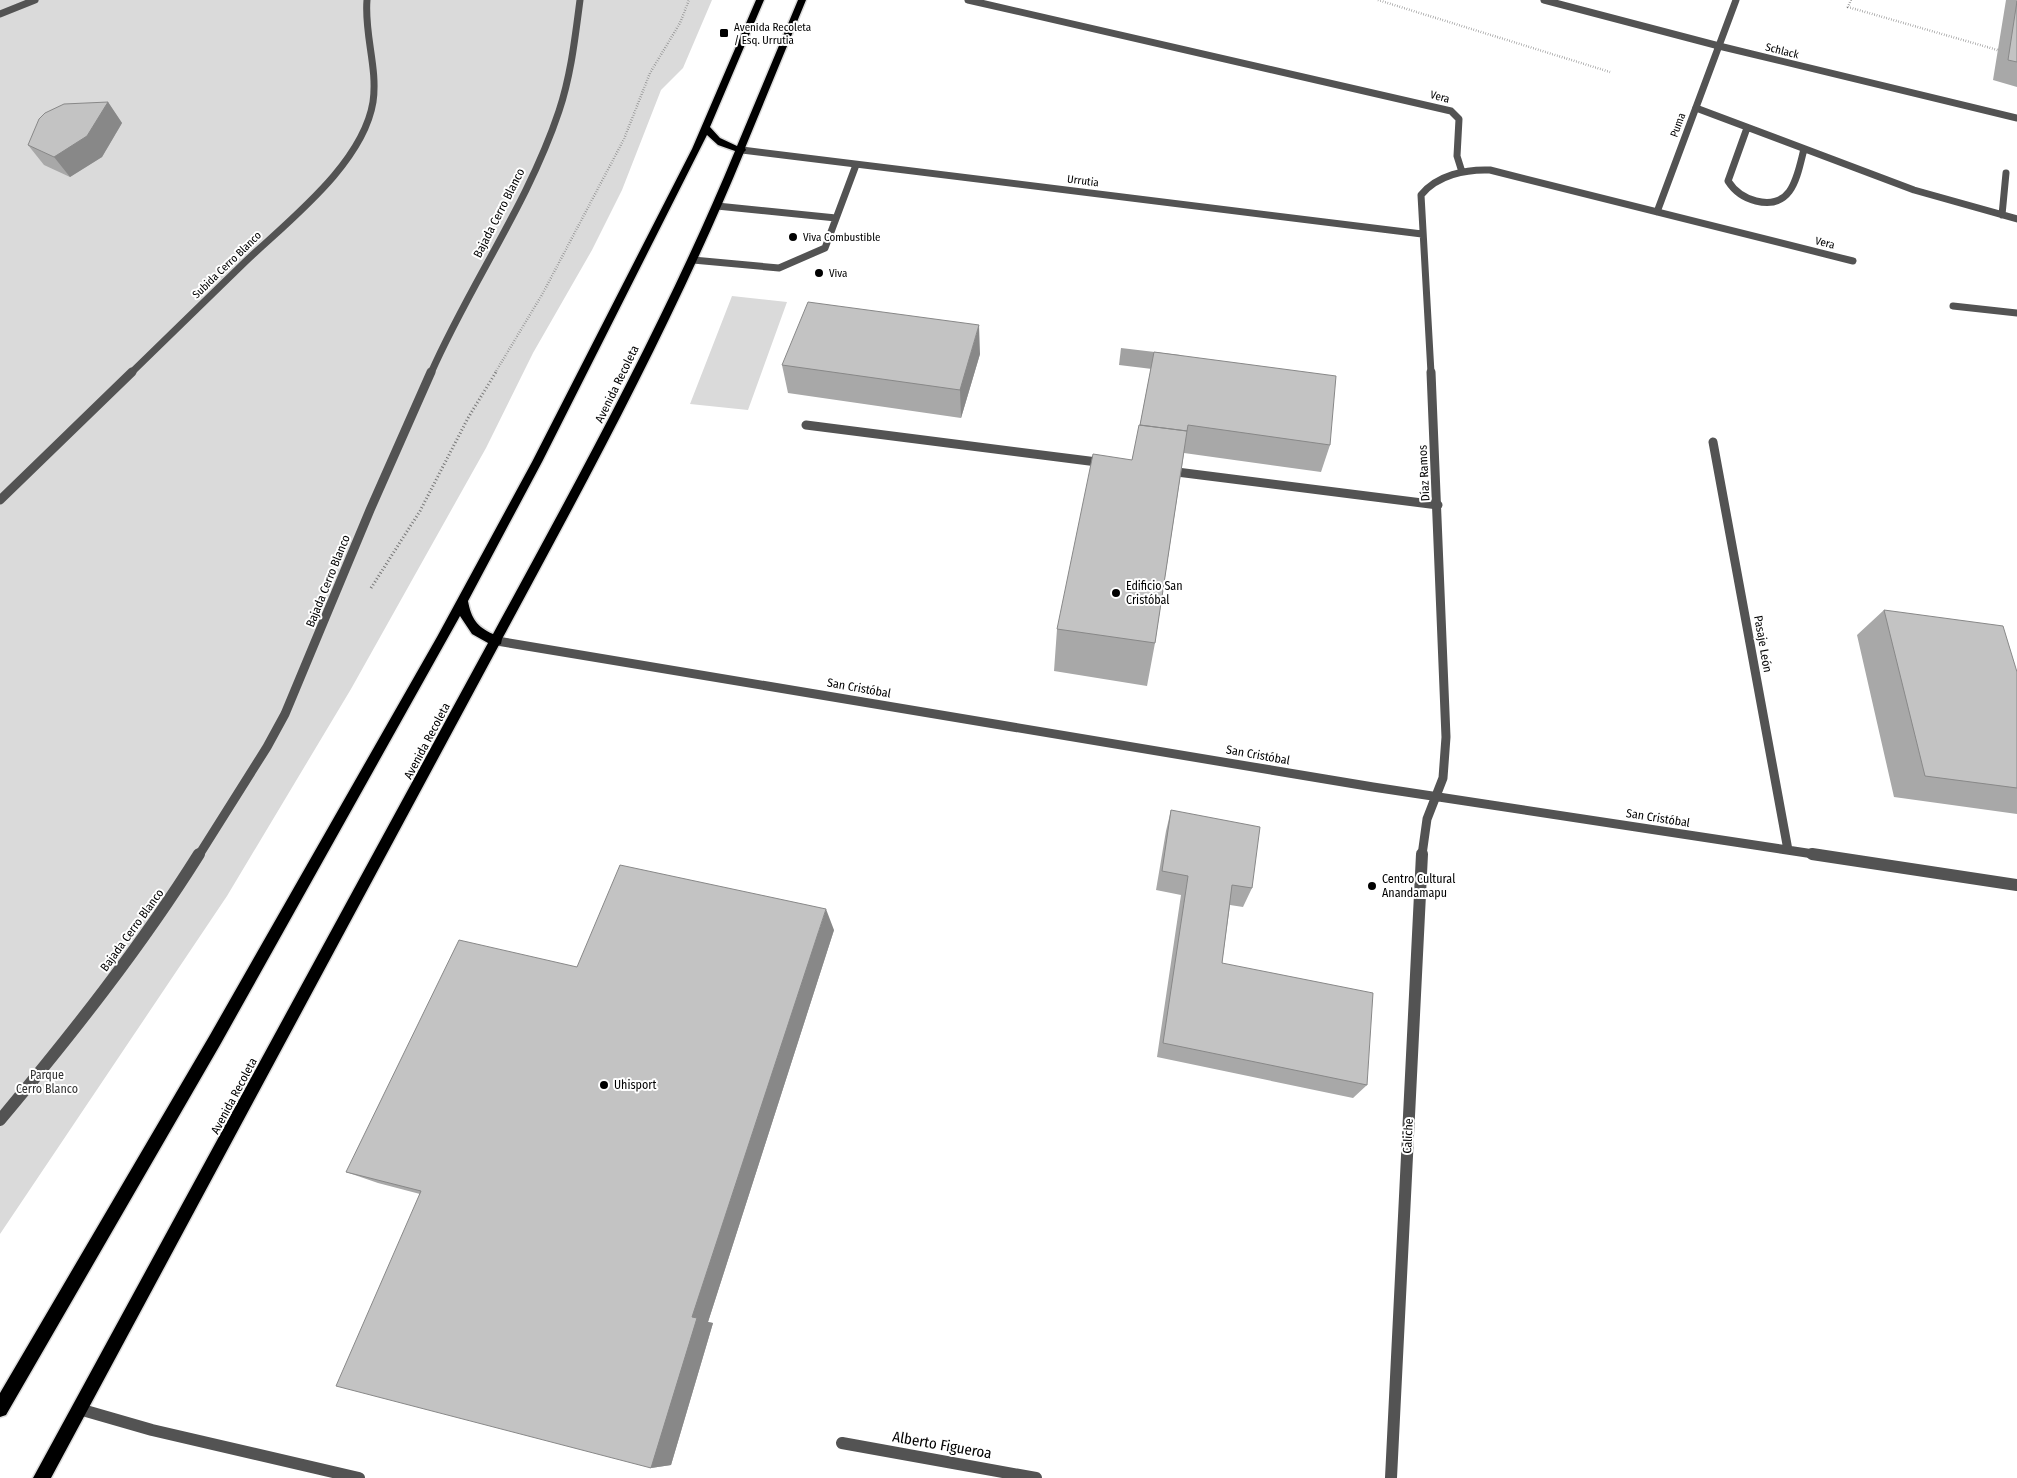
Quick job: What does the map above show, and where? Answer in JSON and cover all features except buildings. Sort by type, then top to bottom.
[{"type":"main road","points":[[0,1409],[215,1040],[538,462],[705,127],[760,0]]},
{"type":"main road","name":"Avenida Recoleta","points":[[42,1478],[612,427],[693,260],[742,150],[802,0]]},
{"type":"main road","points":[[705,127],[712,137],[723,146],[742,150]]},
{"type":"main road","points":[[462,598],[464,614],[468,624],[481,635],[497,640]]},
{"type":"street","points":[[0,14],[35,0]]},
{"type":"street","name":"Subida Cerro Blanco","points":[[0,500],[328,182],[350,155],[362,137],[374,98],[367,0]]},
{"type":"street","name":"Bajada Cerro Blanco","points":[[0,1120],[58,1051],[162,912],[267,747],[285,714],[370,510],[437,359],[529,183],[546,145],[559,111],[572,64],[580,0]]},
{"type":"street","name":"Vera","points":[[968,0],[1451,111],[1459,120],[1457,156],[1462,172],[1475,169],[1490,170],[1852,262]]},
{"type":"street","name":"Schlack","points":[[1544,0],[1719,46],[2017,118]]},
{"type":"street","name":"Puma","points":[[1657,212],[1736,0]]},
{"type":"street","points":[[1696,108],[1914,190],[2017,219]]},
{"type":"street","points":[[1747,128],[1728,182],[1734,191],[1742,197],[1764,204],[1778,203],[1789,195],[1804,149]]},
{"type":"street","name":"Urrutia","points":[[742,150],[1422,234]]},
{"type":"street","points":[[693,260],[779,268],[825,248],[856,165]]},
{"type":"street","name":"Díaz Ramos","points":[[1435,797],[1443,778],[1446,737],[1438,505],[1420,201],[1424,190],[1433,183],[1462,172]]},
{"type":"street","points":[[2002,215],[2006,173]]},
{"type":"street","points":[[717,206],[836,218]]},
{"type":"street","points":[[1953,306],[2017,313]]},
{"type":"street","points":[[806,425],[1112,464]]},
{"type":"street","name":"Pasaje León","points":[[1713,442],[1788,850]]},
{"type":"street","points":[[1161,470],[1438,505]]},
{"type":"street","name":"San Cristóbal","points":[[497,640],[1435,797],[2017,885]]},
{"type":"street","name":"Caliche","points":[[1391,1478],[1422,853],[1427,818],[1435,797]]},
{"type":"street","points":[[79,1409],[152,1430],[359,1478]]},
{"type":"street","name":"Alberto Figueroa","points":[[842,1443],[1036,1478]]},
{"type":"path","points":[[365,596],[420,511],[468,418],[543,293],[624,139],[650,72],[680,24],[689,0]]},
{"type":"path","points":[[1378,0],[1610,72]]},
{"type":"path","points":[[1851,0],[1848,7],[2004,52]]},
{"type":"green space","name":"Parque Cerro Blanco","points":[[0,0],[712,0],[683,68],[661,90],[622,190],[592,250],[533,353],[486,448],[351,689],[227,896],[0,1234]]},
{"type":"green space","points":[[732,296],[787,302],[748,410],[690,404]]},
{"type":"shaded area","points":[[1121,348],[1180,355],[1177,372],[1119,365]]},
{"type":"place","name":"Avenida Recoleta / Esq. Urrutia","points":[[724,33]]},
{"type":"place","name":"Viva Combustible","points":[[793,237]]},
{"type":"place","name":"Viva","points":[[819,273]]},
{"type":"place","name":"Edificio San Cristóbal","points":[[1116,593]]},
{"type":"place","name":"Centro Cultural Anandamapu","points":[[1372,886]]},
{"type":"place","name":"Uhisport","points":[[604,1085]]}]
